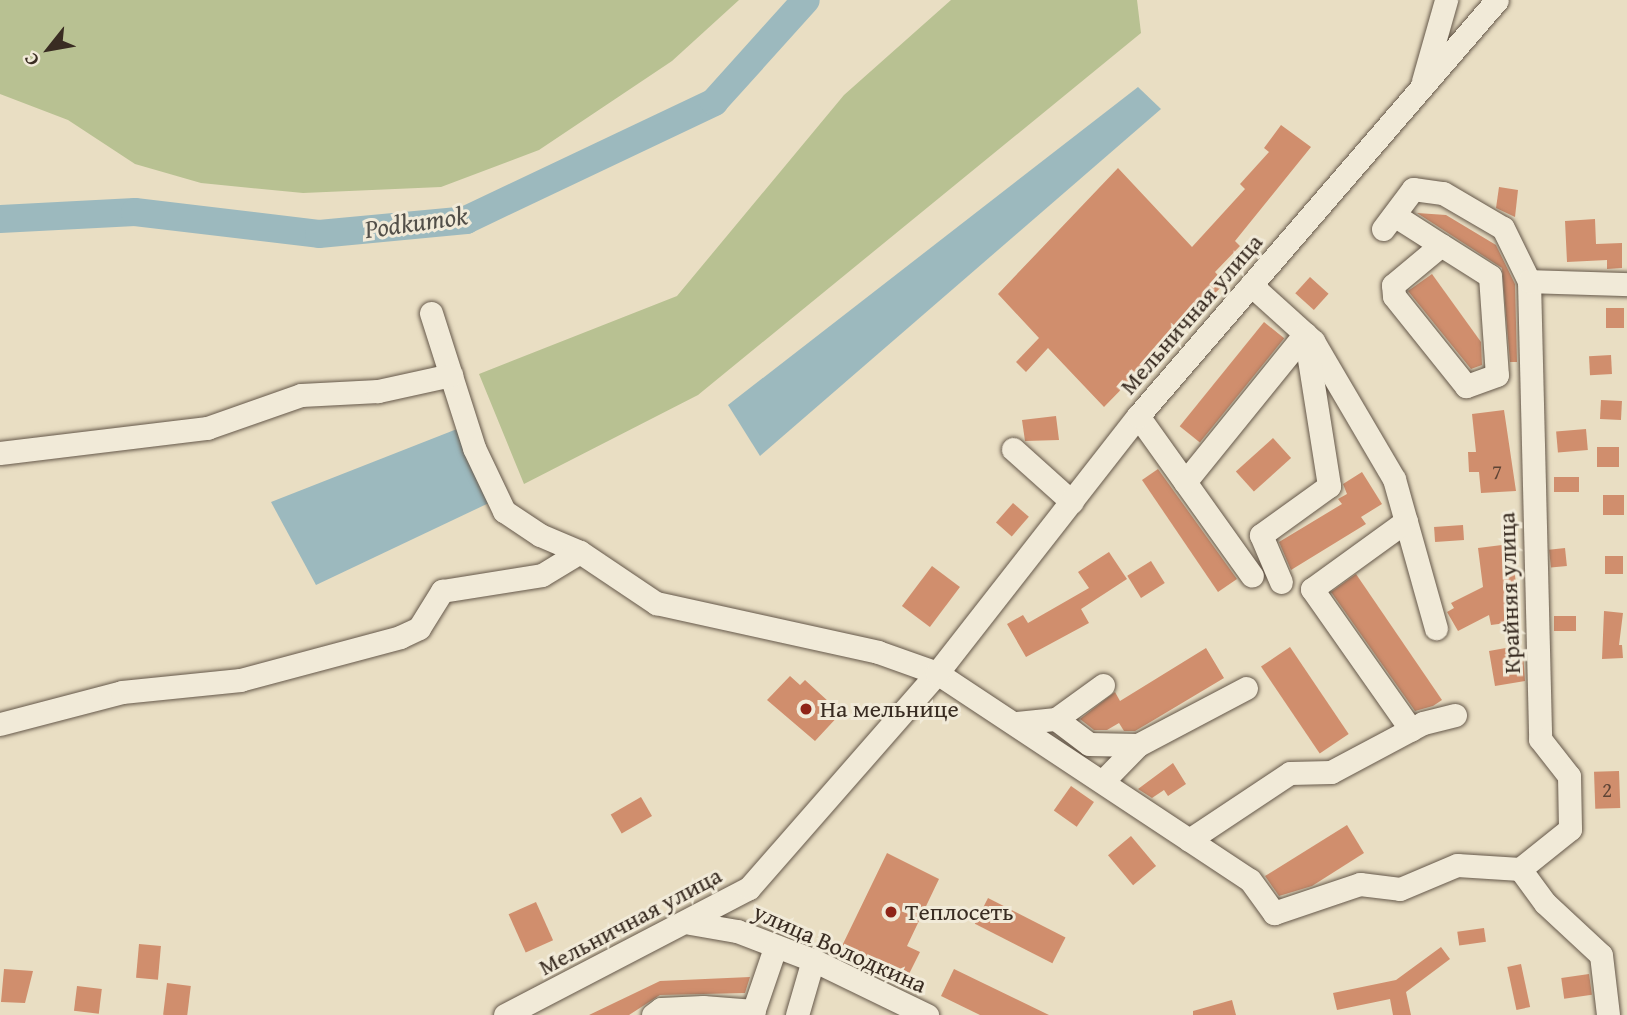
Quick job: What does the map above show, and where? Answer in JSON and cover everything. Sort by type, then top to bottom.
[{"type":"street","points":[[1420,88],[1446,0]]},
{"type":"street","name":"Мельничная улица","points":[[505,1015],[690,923],[750,888],[937,673],[1138,416],[1497,0]]},
{"type":"street","points":[[1441,245],[1393,285],[1394,296],[1466,386],[1497,375],[1490,276],[1441,245],[1389,222],[1413,189],[1443,193],[1503,228],[1529,281],[1627,284]]},
{"type":"street","name":"Крайняя улица","points":[[1520,869],[1570,830],[1569,776],[1540,739],[1529,281]]},
{"type":"street","points":[[1251,285],[1305,334],[1394,479],[1436,628]]},
{"type":"street","points":[[431,313],[474,449],[504,511],[540,535],[580,552],[656,603],[878,652],[937,673],[1107,777],[1189,839],[1250,880],[1273,913],[1360,884],[1400,889],[1457,865],[1520,869],[1545,903],[1601,956],[1608,1015]]},
{"type":"street","points":[[1185,482],[1305,334]]},
{"type":"street","points":[[1281,582],[1261,535],[1329,486],[1305,334]]},
{"type":"street","points":[[0,453],[207,428],[301,395],[378,391],[451,375]]},
{"type":"street","points":[[1138,416],[1252,576]]},
{"type":"street","points":[[1013,449],[1072,502]]},
{"type":"street","points":[[1406,521],[1312,589],[1411,730]]},
{"type":"street","points":[[0,724],[122,692],[240,680],[400,637],[419,628],[442,591],[542,575],[580,552]]},
{"type":"street","points":[[1017,723],[1055,719],[1103,685]]},
{"type":"street","points":[[1107,777],[1138,745],[1246,688]]},
{"type":"street","points":[[1189,839],[1290,773],[1331,772],[1411,730],[1455,715]]},
{"type":"street","points":[[1055,719],[1089,744],[1138,745]]},
{"type":"street","points":[[1099,744],[1107,777]]},
{"type":"street","name":"улица Володкина","points":[[690,923],[737,931],[775,948],[813,960],[927,1015]]},
{"type":"street","points":[[653,1015],[661,1009],[753,1013],[775,948]]},
{"type":"street","points":[[797,1015],[813,960]]},
{"type":"green space","points":[[0,0],[739,0],[672,61],[539,150],[441,187],[303,193],[201,183],[135,164],[68,120],[0,94]]},
{"type":"green space","points":[[951,0],[1137,0],[1141,33],[698,395],[524,484],[479,374],[677,296],[844,95]]},
{"type":"water","points":[[1138,87],[1161,109],[760,456],[728,405]]},
{"type":"water","points":[[457,429],[491,502],[316,585],[271,502]]},
{"type":"building","points":[[1281,125],[1311,147],[1235,241],[1240,246],[1215,272],[1225,283],[1104,407],[1048,348],[1026,372],[1016,362],[1039,338],[998,294],[1118,168],[1192,247],[1245,189],[1240,184],[1269,152],[1264,148]]},
{"type":"building","points":[[1499,187],[1518,190],[1515,217],[1496,208]]},
{"type":"building","points":[[1417,213],[1446,215],[1496,245],[1515,284],[1517,362],[1510,362],[1502,268]]},
{"type":"building","points":[[1595,219],[1596,244],[1622,243],[1622,268],[1607,269],[1607,260],[1567,262],[1565,221]]},
{"type":"building","points":[[1432,274],[1481,342],[1482,365],[1471,369],[1408,291]]},
{"type":"building","points":[[1310,277],[1329,294],[1314,310],[1295,293]]},
{"type":"building","points":[[1606,308],[1624,308],[1624,328],[1606,328]]},
{"type":"building","points":[[1264,322],[1284,338],[1200,442],[1180,426]]},
{"type":"building","points":[[1611,355],[1612,374],[1590,375],[1589,356]]},
{"type":"building","points":[[1601,400],[1622,401],[1621,420],[1600,419]]},
{"type":"building","points":[[1504,410],[1516,491],[1481,493],[1479,472],[1469,472],[1468,452],[1476,452],[1472,414]]},
{"type":"building","points":[[1056,416],[1059,440],[1025,441],[1022,420]]},
{"type":"building","points":[[1586,429],[1588,450],[1558,453],[1556,432]]},
{"type":"building","points":[[1273,438],[1291,458],[1254,492],[1236,471]]},
{"type":"building","points":[[1597,447],[1619,447],[1619,467],[1597,467]]},
{"type":"building","points":[[1158,469],[1237,579],[1218,592],[1142,480]]},
{"type":"building","points":[[1362,472],[1382,504],[1361,517],[1366,524],[1291,570],[1279,542],[1342,504],[1338,499],[1347,494],[1343,484]]},
{"type":"building","points":[[1554,477],[1579,477],[1579,492],[1554,492]]},
{"type":"building","points":[[1603,495],[1624,495],[1624,515],[1603,515]]},
{"type":"building","points":[[1013,503],[1029,517],[1012,536],[996,523]]},
{"type":"building","points":[[1463,525],[1464,540],[1435,542],[1434,527]]},
{"type":"building","points":[[1502,545],[1503,554],[1512,553],[1521,621],[1491,625],[1489,615],[1458,631],[1447,612],[1454,608],[1451,603],[1483,587],[1478,548]]},
{"type":"building","points":[[1565,548],[1567,566],[1551,568],[1549,550]]},
{"type":"building","points":[[1109,552],[1127,579],[1081,609],[1089,623],[1026,657],[1007,624],[1023,615],[1028,623],[1089,588],[1078,572]]},
{"type":"building","points":[[1605,556],[1623,556],[1623,574],[1605,574]]},
{"type":"building","points":[[1151,561],[1165,583],[1141,598],[1127,576]]},
{"type":"building","points":[[932,566],[960,587],[930,627],[902,606]]},
{"type":"building","points":[[1356,574],[1442,700],[1433,706],[1415,711],[1331,592]]},
{"type":"building","points":[[1604,611],[1623,613],[1619,645],[1622,645],[1623,658],[1602,659]]},
{"type":"building","points":[[1554,616],[1576,616],[1576,631],[1554,631]]},
{"type":"building","points":[[1517,646],[1518,652],[1523,652],[1525,681],[1495,686],[1489,651]]},
{"type":"building","points":[[1290,647],[1349,734],[1320,754],[1261,667]]},
{"type":"building","points":[[1206,648],[1224,678],[1135,731],[1124,731],[1119,723],[1107,730],[1094,730],[1080,719],[1115,692],[1120,701]]},
{"type":"building","points":[[790,676],[800,685],[805,680],[841,713],[815,741],[767,700]]},
{"type":"building","points":[[1173,763],[1186,784],[1168,796],[1164,790],[1152,798],[1138,789]]},
{"type":"building","points":[[1619,771],[1620,808],[1595,809],[1594,772]]},
{"type":"building","points":[[1071,786],[1094,802],[1077,827],[1054,811]]},
{"type":"building","points":[[641,797],[652,816],[622,834],[611,814]]},
{"type":"building","points":[[1347,825],[1364,853],[1312,886],[1279,896],[1265,876]]},
{"type":"building","points":[[1131,836],[1156,866],[1133,885],[1108,855]]},
{"type":"building","name":"Теплосеть","points":[[887,853],[939,879],[907,946],[920,952],[906,980],[841,948]]},
{"type":"building","points":[[988,898],[1066,937],[1052,963],[975,924]]},
{"type":"building","points":[[536,902],[553,940],[526,953],[509,914]]},
{"type":"building","points":[[1484,928],[1486,942],[1459,946],[1457,932]]},
{"type":"building","points":[[139,944],[161,946],[158,980],[136,978]]},
{"type":"building","points":[[1441,947],[1450,959],[1406,992],[1411,1015],[1393,1015],[1390,999],[1337,1010],[1333,993],[1396,980]]},
{"type":"building","points":[[1521,964],[1530,1007],[1516,1010],[1507,967]]},
{"type":"building","points":[[4,969],[33,971],[25,1003],[1,1002]]},
{"type":"building","points":[[954,969],[1049,1015],[980,1015],[941,996]]},
{"type":"building","points":[[1589,974],[1592,995],[1564,999],[1561,978]]},
{"type":"building","points":[[750,977],[745,993],[660,995],[629,1015],[589,1015],[660,981]]},
{"type":"building","points":[[167,983],[191,986],[187,1015],[163,1015]]},
{"type":"building","points":[[77,986],[102,989],[99,1014],[74,1011]]},
{"type":"building","points":[[1232,1000],[1236,1015],[1193,1015],[1193,1011]]},
{"type":"waterway","name":"Podkumok","points":[[0,219],[135,212],[319,234],[466,220],[714,102],[806,0]]},
{"type":"place","name":"На мельнице","points":[[806,709]]},
{"type":"place","name":"Теплосеть","points":[[891,912]]}]
